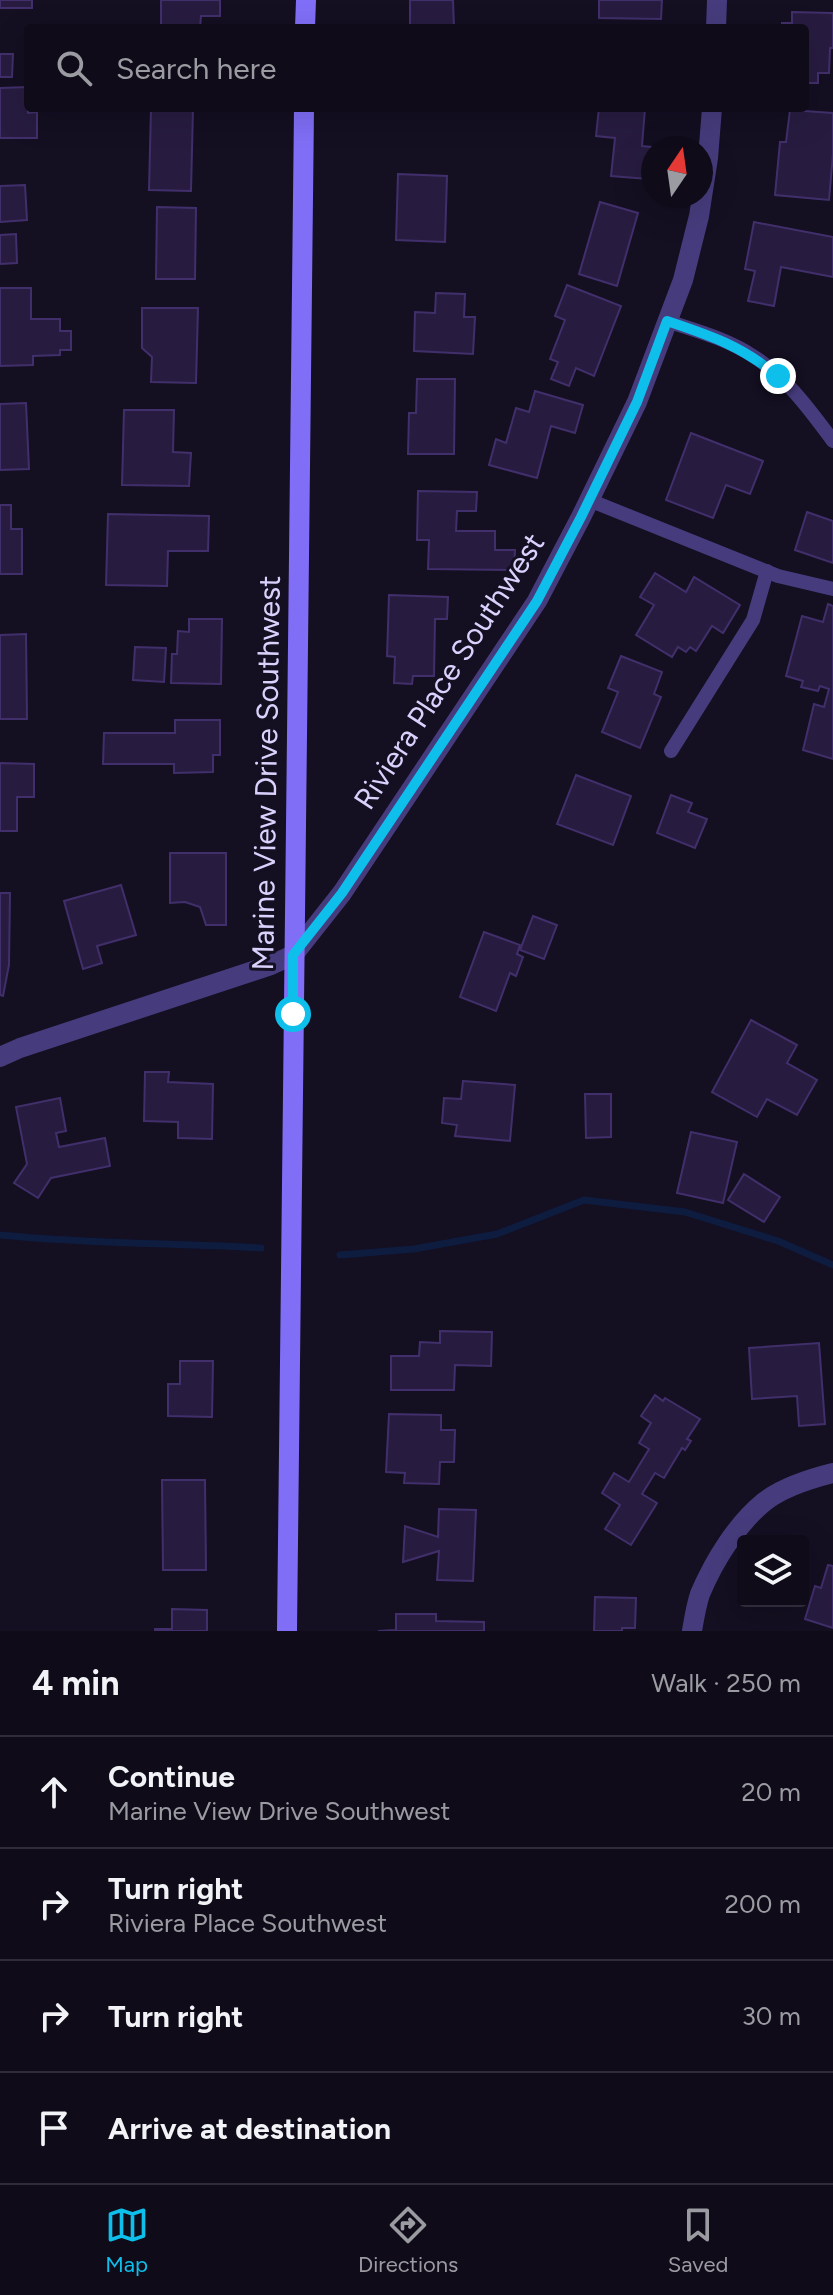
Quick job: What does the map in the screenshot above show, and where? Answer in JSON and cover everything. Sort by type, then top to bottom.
[{"type":"street","points":[[305,24],[306,0]]},
{"type":"street","points":[[716,24],[717,0]]},
{"type":"street","name":"Marine View Drive Southwest","points":[[287,1631],[304,112]]},
{"type":"street","name":"Riviera Place Southwest","points":[[0,1057],[293,955],[342,893],[537,601],[637,402],[683,280],[699,216],[712,112]]},
{"type":"street","points":[[692,1631],[699,1597],[717,1560],[743,1523],[764,1502],[784,1490],[833,1473]]},
{"type":"lane","points":[[667,321],[717,338],[754,356],[806,404],[833,441]]},
{"type":"lane","points":[[589,500],[778,576],[833,589]]},
{"type":"lane","points":[[671,751],[753,620],[767,571]]},
{"type":"building","points":[[0,0],[32,0],[32,8],[0,8]]},
{"type":"building","points":[[161,0],[220,0],[220,16],[201,16],[200,24],[161,24]]},
{"type":"building","points":[[410,0],[453,0],[454,24],[410,24]]},
{"type":"building","points":[[599,0],[662,0],[661,19],[599,18]]},
{"type":"building","points":[[792,12],[833,13],[829,73],[818,73],[818,83],[809,83],[809,24],[782,24],[792,23]]},
{"type":"building","points":[[0,54],[13,54],[12,77],[0,77]]},
{"type":"building","points":[[24,87],[24,112],[37,112],[37,138],[0,138],[0,88]]},
{"type":"building","points":[[151,112],[193,112],[191,191],[149,190]]},
{"type":"building","points":[[599,112],[645,112],[641,178],[611,176],[615,138],[596,136]]},
{"type":"building","points":[[790,112],[833,113],[829,200],[775,195],[780,142],[786,142]]},
{"type":"building","points":[[398,174],[447,176],[445,242],[396,240]]},
{"type":"building","points":[[25,185],[27,220],[0,222],[0,186]]},
{"type":"building","points":[[600,202],[638,213],[617,286],[579,274]]},
{"type":"building","points":[[157,207],[196,208],[195,279],[156,279]]},
{"type":"building","points":[[754,222],[833,237],[833,277],[781,267],[774,306],[748,301],[755,271],[745,269]]},
{"type":"building","points":[[16,234],[17,263],[0,264],[0,235]]},
{"type":"building","points":[[567,285],[621,306],[594,376],[576,368],[569,386],[551,379],[558,362],[550,359],[565,320],[555,316]]},
{"type":"building","points":[[0,288],[31,288],[31,319],[60,319],[60,331],[71,331],[71,350],[60,350],[60,355],[33,356],[33,365],[0,366]]},
{"type":"building","points":[[436,293],[465,294],[464,317],[475,317],[473,354],[414,351],[415,312],[435,313]]},
{"type":"building","points":[[142,308],[198,308],[196,383],[151,382],[152,357],[142,348]]},
{"type":"building","points":[[417,379],[455,379],[454,454],[408,454],[409,413],[416,413]]},
{"type":"building","points":[[535,391],[583,405],[575,433],[551,426],[537,478],[489,465],[496,439],[506,443],[516,408],[529,412]]},
{"type":"building","points":[[26,403],[29,469],[0,470],[0,404]]},
{"type":"building","points":[[124,410],[174,410],[173,452],[191,453],[189,486],[122,485]]},
{"type":"building","points":[[691,433],[763,461],[750,494],[726,485],[713,518],[666,500]]},
{"type":"building","points":[[418,491],[477,492],[476,511],[457,511],[456,531],[495,531],[495,550],[515,550],[514,570],[428,569],[429,540],[417,540]]},
{"type":"building","points":[[0,505],[11,505],[11,529],[22,529],[22,574],[0,574]]},
{"type":"building","points":[[807,512],[833,521],[833,563],[795,550]]},
{"type":"building","points":[[108,514],[209,516],[208,551],[168,551],[167,586],[106,585]]},
{"type":"building","points":[[655,573],[686,592],[694,577],[740,605],[723,633],[712,626],[696,651],[690,647],[686,652],[678,647],[672,657],[636,635],[654,605],[640,597]]},
{"type":"building","points":[[389,595],[448,597],[447,619],[435,619],[434,676],[413,676],[412,684],[394,683],[395,657],[387,656]]},
{"type":"building","points":[[828,604],[833,606],[833,759],[803,750],[814,704],[824,707],[829,689],[820,686],[818,691],[801,687],[803,681],[786,676],[802,616],[823,622]]},
{"type":"building","points":[[189,619],[222,619],[221,684],[171,683],[172,654],[177,654],[178,631],[189,632]]},
{"type":"building","points":[[26,634],[27,719],[0,719],[0,635]]},
{"type":"building","points":[[135,647],[166,648],[164,682],[133,680]]},
{"type":"building","points":[[621,656],[662,672],[654,694],[661,697],[640,748],[602,732],[618,692],[608,688]]},
{"type":"building","points":[[175,720],[220,720],[220,755],[213,755],[213,772],[174,773],[174,764],[103,764],[104,733],[175,733]]},
{"type":"building","points":[[0,763],[34,764],[34,797],[17,797],[17,831],[0,831]]},
{"type":"building","points":[[576,775],[631,796],[613,845],[557,824]]},
{"type":"building","points":[[671,795],[692,803],[688,812],[707,819],[695,848],[657,833]]},
{"type":"building","points":[[170,853],[226,853],[226,925],[206,925],[200,907],[185,902],[170,903]]},
{"type":"building","points":[[121,885],[136,935],[97,946],[102,963],[83,969],[64,901]]},
{"type":"building","points":[[0,893],[10,893],[9,965],[3,996],[0,995]]},
{"type":"building","points":[[533,916],[557,925],[544,959],[520,950]]},
{"type":"building","points":[[484,932],[520,945],[517,954],[523,957],[516,976],[510,973],[496,1011],[460,997]]},
{"type":"building","points":[[751,1020],[797,1045],[787,1063],[817,1080],[797,1115],[767,1099],[757,1117],[712,1092]]},
{"type":"building","points":[[145,1072],[169,1072],[168,1082],[213,1084],[212,1139],[178,1138],[178,1122],[144,1121]]},
{"type":"building","points":[[463,1081],[515,1085],[510,1141],[455,1136],[457,1125],[442,1123],[444,1098],[461,1099]]},
{"type":"building","points":[[585,1094],[611,1094],[611,1137],[586,1138]]},
{"type":"building","points":[[60,1098],[66,1131],[56,1133],[59,1147],[105,1138],[110,1166],[51,1178],[38,1198],[14,1183],[27,1164],[16,1107]]},
{"type":"building","points":[[691,1132],[737,1142],[723,1203],[677,1193]]},
{"type":"building","points":[[744,1174],[780,1197],[764,1222],[728,1200]]},
{"type":"building","points":[[440,1331],[492,1332],[491,1366],[455,1365],[454,1390],[391,1390],[391,1356],[419,1356],[420,1342],[440,1343]]},
{"type":"building","points":[[819,1343],[825,1424],[799,1426],[797,1396],[752,1399],[749,1348]]},
{"type":"building","points":[[180,1361],[213,1361],[212,1417],[168,1416],[168,1384],[180,1384]]},
{"type":"building","points":[[655,1395],[700,1419],[687,1439],[691,1441],[685,1450],[682,1448],[664,1478],[655,1473],[642,1494],[657,1503],[631,1545],[605,1529],[620,1505],[602,1493],[614,1473],[629,1482],[649,1449],[639,1443],[651,1423],[641,1416]]},
{"type":"building","points":[[389,1414],[441,1415],[441,1430],[455,1430],[454,1462],[440,1462],[439,1484],[404,1483],[405,1473],[386,1472]]},
{"type":"building","points":[[162,1480],[205,1480],[206,1570],[163,1570]]},
{"type":"building","points":[[439,1509],[476,1510],[473,1581],[437,1580],[439,1551],[403,1562],[405,1526],[438,1537]]},
{"type":"building","points":[[828,1565],[833,1566],[833,1628],[805,1619],[815,1586],[821,1588]]},
{"type":"building","points":[[595,1597],[636,1598],[635,1628],[594,1631]]},
{"type":"building","points":[[172,1609],[207,1610],[207,1631],[155,1631],[172,1629]]},
{"type":"building","points":[[396,1614],[436,1614],[436,1621],[484,1622],[484,1631],[378,1631],[396,1630]]},
{"type":"waterway","points":[[340,1255],[414,1249],[497,1234],[584,1200],[685,1212],[778,1241],[833,1265]]},
{"type":"waterway","points":[[0,1235],[261,1248]]},
{"type":"route","points":[[293,1014],[293,955],[342,893],[537,601],[637,402],[667,321],[717,338],[754,356],[778,376]]}]
